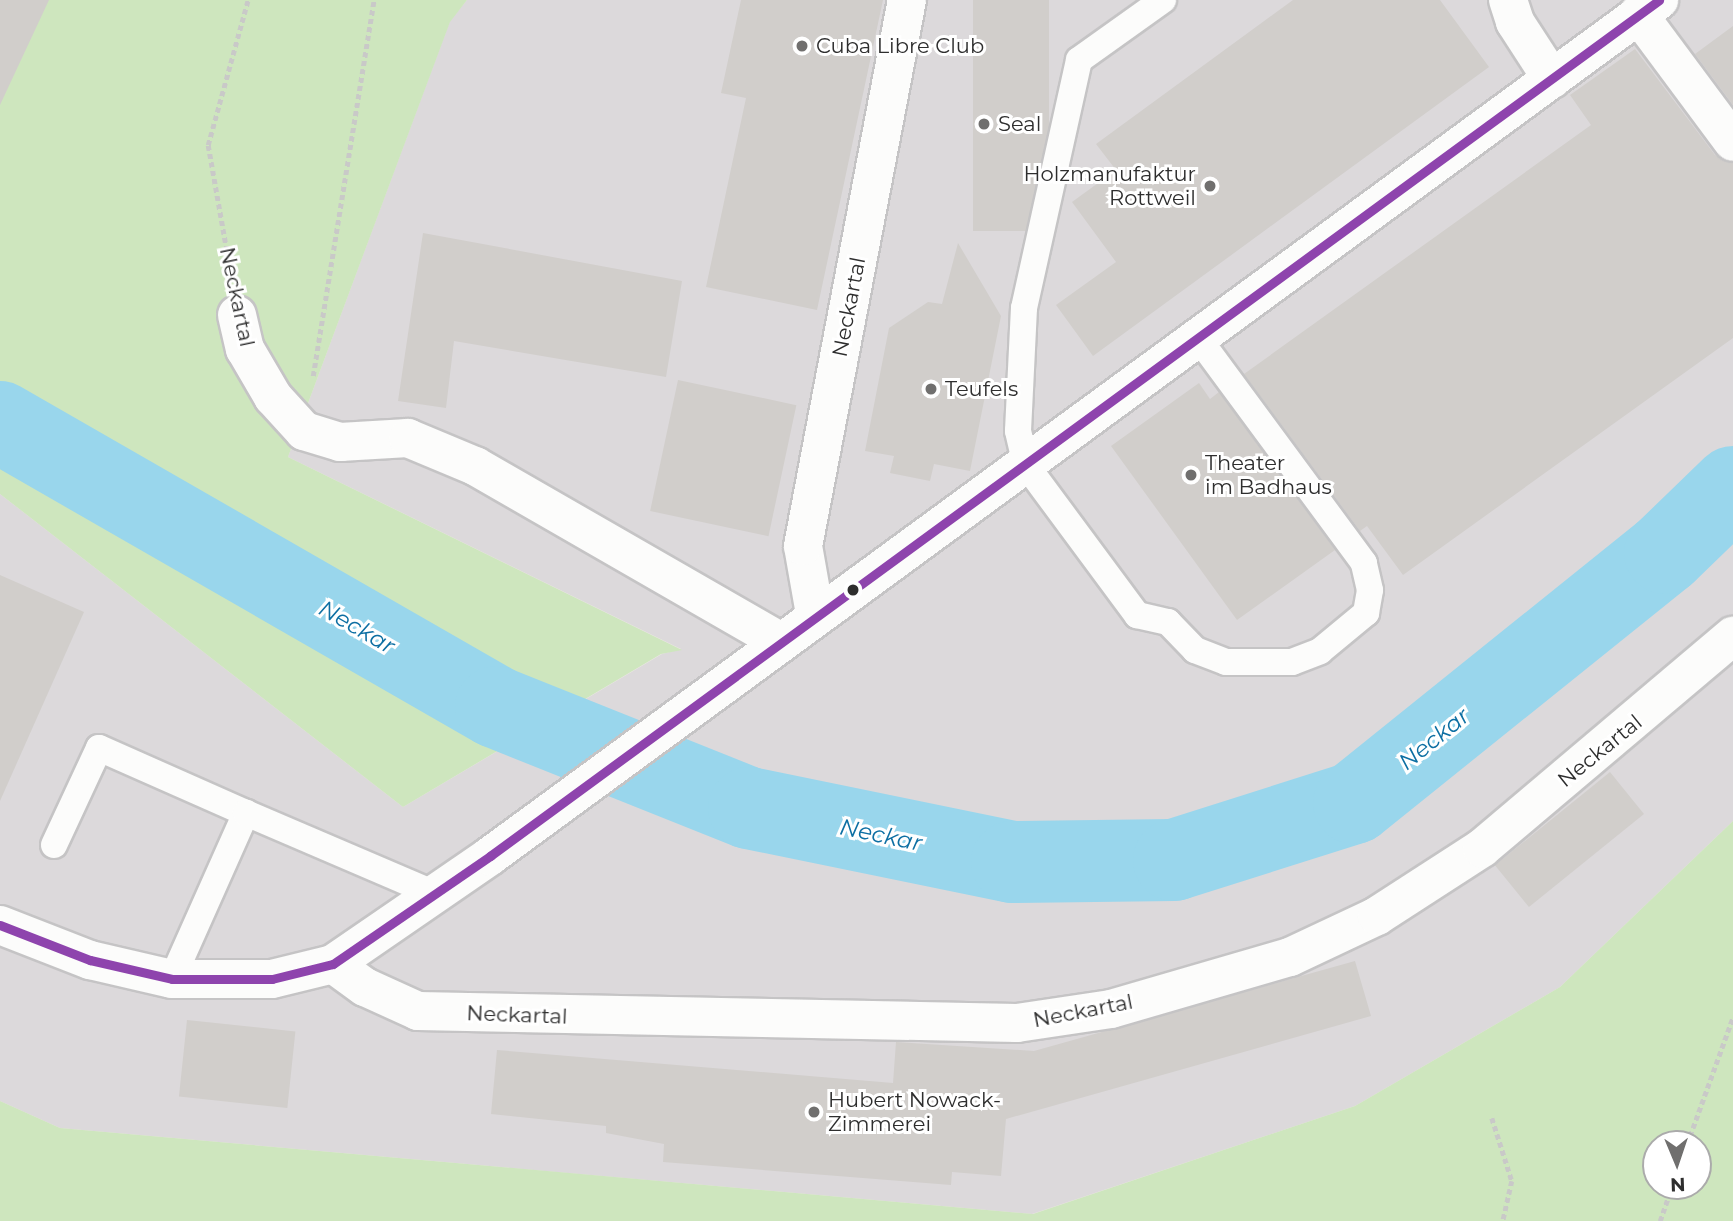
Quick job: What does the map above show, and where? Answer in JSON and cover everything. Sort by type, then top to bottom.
[{"type":"street","name":"Neckartal","points":[[815,614],[803,546],[907,0]]},
{"type":"street","points":[[1508,0],[1515,22],[1552,79]]},
{"type":"street","points":[[0,925],[90,960],[172,979],[272,979],[333,964],[490,856],[815,614],[1026,465],[1649,7],[1733,142]]},
{"type":"street","name":"Neckartal","points":[[237,314],[245,349],[272,397],[304,430],[340,442],[408,438],[475,466],[779,641]]},
{"type":"street","name":"Neckartal","points":[[333,964],[418,1011],[1017,1023],[1111,1009],[1290,957],[1388,910],[1482,848],[1733,636]]},
{"type":"lane","points":[[1163,0],[1079,60],[1024,308],[1018,431],[1026,465],[1137,615],[1168,622],[1195,650],[1226,662],[1261,665],[1292,662],[1337,639],[1366,613],[1370,590],[1364,563],[1199,339]]},
{"type":"lane","points":[[54,845],[99,748],[436,895]]},
{"type":"lane","points":[[172,979],[246,813]]},
{"type":"path","name":"Neckartal","points":[[237,314],[208,145],[248,0]]},
{"type":"path","points":[[304,430],[374,0]]},
{"type":"path","points":[[1693,1130],[1733,1017]]},
{"type":"path","points":[[1492,1118],[1513,1181],[1503,1221]]},
{"type":"path","points":[[1660,1221],[1667,1200]]},
{"type":"shaded area","points":[[467,0],[1733,0],[1733,821],[1560,987],[1355,1106],[1032,1214],[60,1128],[0,1101],[0,494],[403,807],[662,654],[681,649],[288,457],[450,21]]},
{"type":"green space","points":[[0,0],[467,0],[450,22],[288,457],[682,650],[661,654],[403,807],[0,494]]},
{"type":"green space","points":[[1733,821],[1733,1221],[0,1221],[0,1101],[60,1128],[1033,1214],[1355,1106],[1560,987]]},
{"type":"building","points":[[0,0],[49,0],[0,105]]},
{"type":"building","points":[[741,0],[883,0],[817,310],[706,287],[746,98],[721,93]]},
{"type":"building","name":"Seal","points":[[973,0],[1049,0],[1049,231],[973,231]]},
{"type":"building","name":"Holzmanufaktur Rottweil","points":[[1293,0],[1440,0],[1489,67],[1093,356],[1056,305],[1116,262],[1072,202],[1116,170],[1096,144]]},
{"type":"building","points":[[1733,26],[1733,105],[1695,54]]},
{"type":"building","points":[[1635,49],[1715,155],[1733,163],[1733,338],[1403,575],[1367,526],[1360,531],[1244,374],[1591,125],[1570,95]]},
{"type":"building","points":[[423,233],[682,281],[666,377],[454,341],[446,408],[398,401]]},
{"type":"building","name":"Teufels","points":[[958,243],[1001,316],[970,471],[934,464],[930,481],[890,473],[894,456],[865,451],[889,328],[928,302],[942,304]]},
{"type":"building","points":[[678,380],[796,405],[768,536],[650,511]]},
{"type":"building","points":[[1199,383],[1210,399],[1219,392],[1335,550],[1237,620],[1111,446]]},
{"type":"building","points":[[0,575],[84,612],[0,801]]},
{"type":"building","points":[[1610,772],[1644,814],[1529,907],[1495,865]]},
{"type":"building","points":[[1355,961],[1371,1016],[1006,1119],[1001,1176],[952,1172],[951,1185],[663,1162],[664,1144],[606,1133],[606,1126],[491,1114],[497,1050],[893,1083],[896,1042],[1034,1051]]},
{"type":"building","points":[[187,1020],[295,1031],[287,1108],[179,1097]]},
{"type":"waterway","name":"Neckar","points":[[0,422],[496,707],[749,808],[1012,862],[1174,860],[1354,803],[1665,553],[1733,487]]},
{"type":"transit line","points":[[0,925],[90,960],[172,979],[272,979],[333,964],[490,856],[1659,0]]},
{"type":"place","name":"Cuba Libre Club","points":[[802,46]]},
{"type":"place","name":"Seal","points":[[984,124]]},
{"type":"place","name":"Holzmanufaktur Rottweil","points":[[1210,186]]},
{"type":"place","name":"Teufels","points":[[931,389]]},
{"type":"place","name":"Theater im Badhaus","points":[[1191,475]]},
{"type":"place","name":"Hubert Nowack- Zimmerei","points":[[814,1112]]}]
